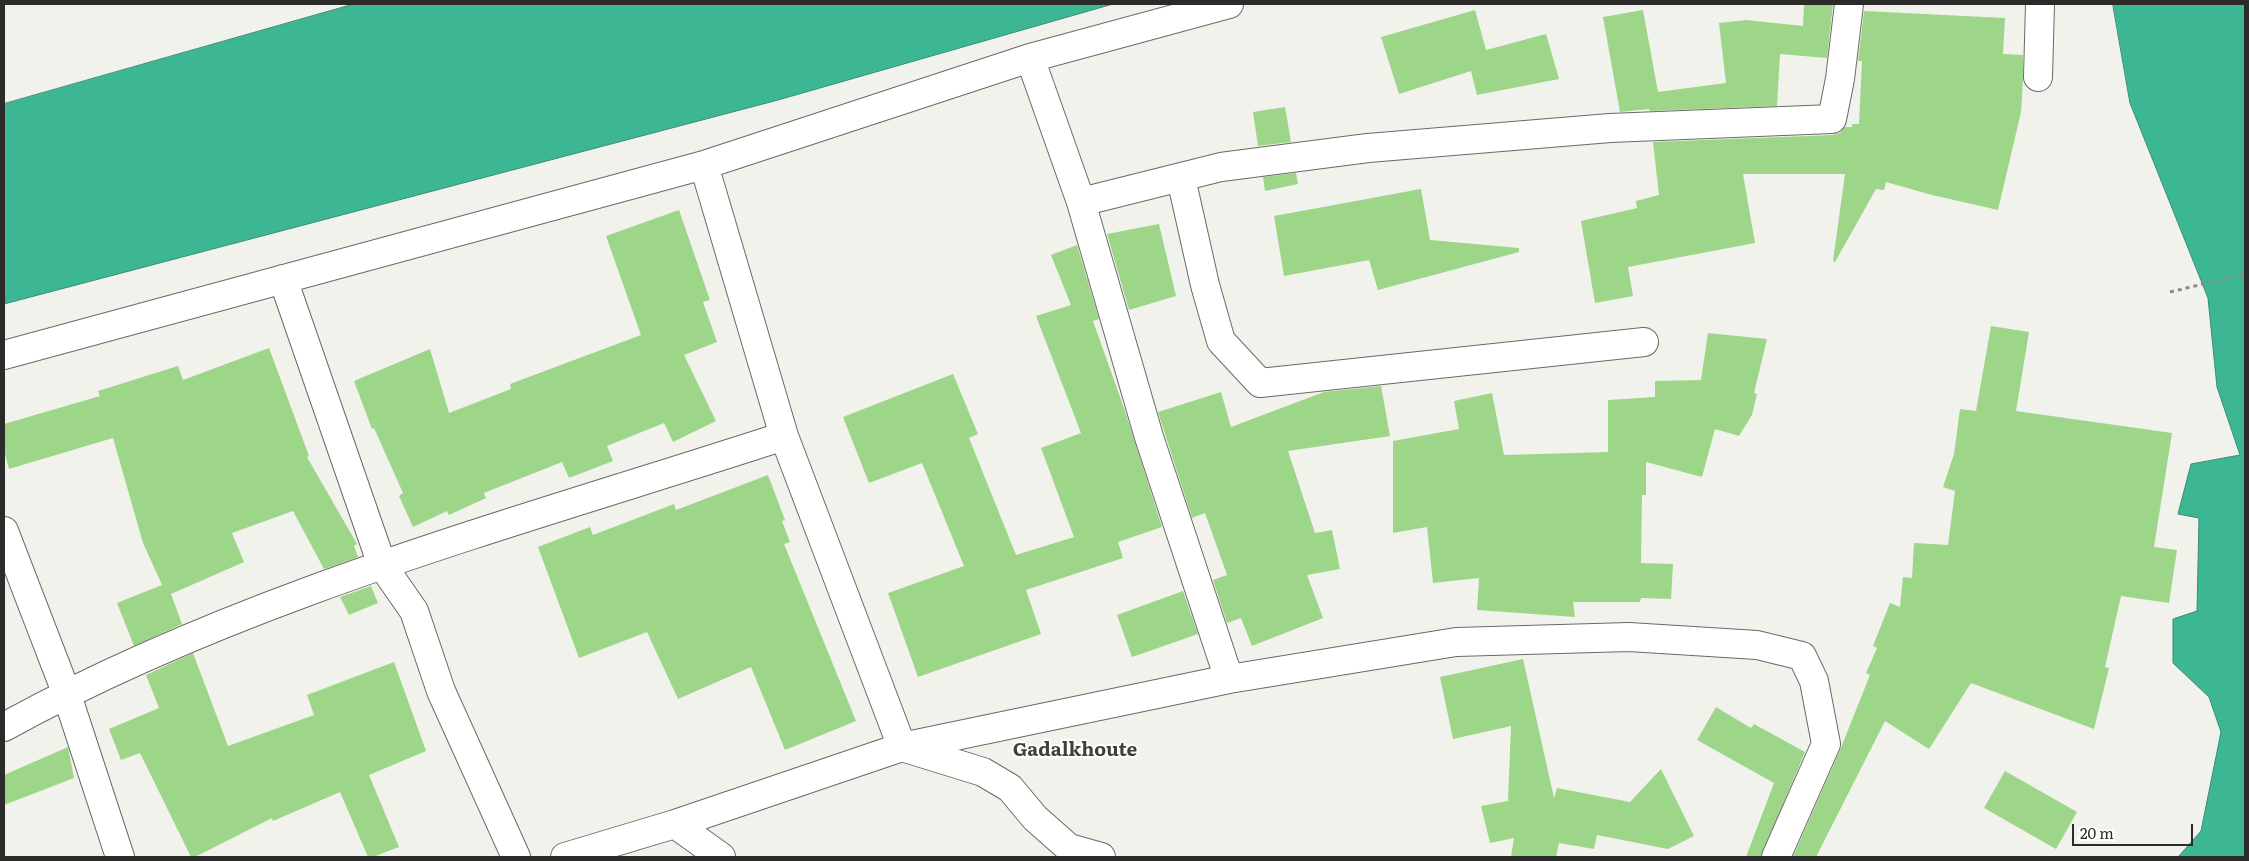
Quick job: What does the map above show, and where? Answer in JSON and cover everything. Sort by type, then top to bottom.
[{"type":"street","points":[[4,355],[704,165],[1030,58],[1229,4]]},
{"type":"street","points":[[1081,202],[1222,167],[1368,148],[1610,128],[1832,119],[1840,79],[1849,4]]},
{"type":"street","points":[[2038,77],[2040,4]]},
{"type":"street","points":[[1030,58],[1081,202],[1149,437],[1229,679]]},
{"type":"street","points":[[704,165],[784,436],[902,747]]},
{"type":"street","points":[[1181,178],[1205,285],[1221,341],[1260,383],[1644,342]]},
{"type":"street","points":[[283,278],[382,565],[414,611],[442,692],[516,857]]},
{"type":"street","points":[[4,727],[66,692],[175,643],[382,565],[784,436]]},
{"type":"street","points":[[4,531],[66,692],[120,857]]},
{"type":"street","points":[[565,857],[676,824],[902,747],[1229,679],[1456,642],[1629,637],[1757,645],[1802,656],[1814,681],[1826,744],[1776,857]]},
{"type":"street","points":[[902,747],[983,772],[1010,788],[1035,818],[1070,852],[1101,857]]},
{"type":"street","points":[[676,824],[721,857]]},
{"type":"path","points":[[2170,292],[2245,274]]},
{"type":"shaded area","points":[[354,4],[1113,4],[778,100],[4,304],[4,104]]},
{"type":"shaded area","points":[[2113,4],[2245,4],[2245,857],[2178,857],[2201,831],[2221,732],[2209,697],[2173,663],[2173,619],[2197,611],[2199,518],[2178,514],[2191,464],[2240,455],[2217,387],[2208,298],[2130,103]]},
{"type":"building","points":[[1804,4],[1833,4],[1827,58],[1780,54],[1777,106],[1650,111],[1649,109],[1620,112],[1603,17],[1643,10],[1658,92],[1726,83],[1719,23],[1746,20],[1803,26]]},
{"type":"building","points":[[1475,10],[1486,50],[1546,34],[1559,79],[1477,95],[1471,71],[1399,94],[1381,37]]},
{"type":"building","points":[[1864,11],[2005,18],[2003,54],[2023,55],[2023,80],[2021,112],[1998,210],[1886,182],[1884,190],[1876,189],[1835,262],[1833,261],[1845,174],[1743,174],[1755,243],[1628,267],[1633,296],[1595,303],[1581,221],[1637,208],[1636,201],[1659,195],[1653,142],[1833,135],[1840,133],[1845,127],[1852,127],[1852,124],[1859,124],[1862,61],[1858,61]]},
{"type":"building","points":[[1285,107],[1291,142],[1258,146],[1253,112]]},
{"type":"building","points":[[1296,173],[1298,184],[1265,191],[1263,177]]},
{"type":"building","points":[[1421,189],[1430,240],[1519,248],[1519,252],[1378,290],[1369,260],[1284,276],[1274,216]]},
{"type":"building","points":[[679,210],[710,300],[703,302],[717,342],[684,355],[716,421],[673,442],[664,423],[607,446],[613,461],[569,478],[562,462],[484,493],[486,498],[449,515],[447,511],[413,527],[399,496],[403,493],[374,428],[372,429],[354,381],[430,349],[449,413],[511,389],[510,384],[641,335],[606,236]]},
{"type":"building","points":[[1159,224],[1176,296],[1129,310],[1107,234]]},
{"type":"building","points":[[1077,245],[1099,319],[1093,321],[1125,411],[1162,527],[1118,542],[1123,558],[1026,590],[1041,634],[918,677],[888,593],[964,566],[922,463],[869,483],[843,417],[953,374],[978,434],[969,438],[1016,555],[1074,537],[1041,448],[1081,433],[1036,316],[1071,305],[1051,255]]},
{"type":"building","points":[[1991,326],[2029,332],[2016,411],[2172,433],[2154,547],[2177,550],[2169,603],[2121,596],[2105,667],[2109,668],[2094,729],[1971,683],[1929,749],[1885,721],[1816,857],[1793,857],[1840,750],[1870,675],[1866,673],[1877,648],[1873,646],[1890,603],[1900,607],[1903,577],[1912,578],[1914,543],[1948,545],[1955,491],[1943,487],[1954,454],[1960,409],[1976,411]]},
{"type":"building","points":[[1708,333],[1767,339],[1754,393],[1757,394],[1752,415],[1739,436],[1715,429],[1702,477],[1646,462],[1646,495],[1642,495],[1641,563],[1673,564],[1671,599],[1641,598],[1640,602],[1573,602],[1575,617],[1477,610],[1479,578],[1433,583],[1427,527],[1393,533],[1393,441],[1459,429],[1454,401],[1492,393],[1504,455],[1608,452],[1608,400],[1655,397],[1655,381],[1701,380]]},
{"type":"building","points":[[269,348],[309,456],[307,457],[357,544],[354,546],[358,557],[324,569],[293,511],[232,533],[244,562],[171,594],[182,624],[134,646],[117,603],[162,585],[143,543],[113,438],[9,469],[4,450],[4,424],[100,396],[98,391],[178,366],[183,380]]},
{"type":"building","points":[[1381,386],[1390,436],[1288,451],[1315,533],[1332,530],[1340,569],[1307,575],[1323,618],[1252,646],[1241,618],[1227,623],[1213,580],[1227,575],[1205,513],[1192,518],[1158,412],[1221,392],[1231,427],[1324,392]]},
{"type":"building","points":[[768,475],[785,520],[782,521],[790,542],[784,544],[856,721],[785,750],[751,667],[678,699],[647,632],[579,658],[538,547],[590,527],[593,535],[674,504],[676,510]]},
{"type":"building","points":[[371,586],[378,603],[349,615],[340,597]]},
{"type":"building","points":[[1183,591],[1198,634],[1132,657],[1117,615]]},
{"type":"building","points":[[193,653],[228,746],[314,715],[307,695],[394,662],[426,751],[369,775],[399,847],[373,857],[368,857],[340,792],[273,821],[272,818],[195,857],[191,857],[140,753],[121,760],[109,729],[159,708],[146,675]]},
{"type":"building","points":[[1523,659],[1554,798],[1557,788],[1630,802],[1661,769],[1694,836],[1668,849],[1597,835],[1594,849],[1559,843],[1556,857],[1511,857],[1514,838],[1490,843],[1481,806],[1508,801],[1511,726],[1453,739],[1440,677]]},
{"type":"building","points":[[1716,707],[1751,728],[1754,724],[1805,752],[1761,857],[1746,857],[1774,783],[1697,740]]},
{"type":"building","points":[[68,747],[74,778],[4,805],[4,775]]},
{"type":"building","points":[[2005,771],[2077,812],[2056,849],[1984,808]]},
{"type":"district","name":"Gadalkhoute","points":[[1075,750]]}]
